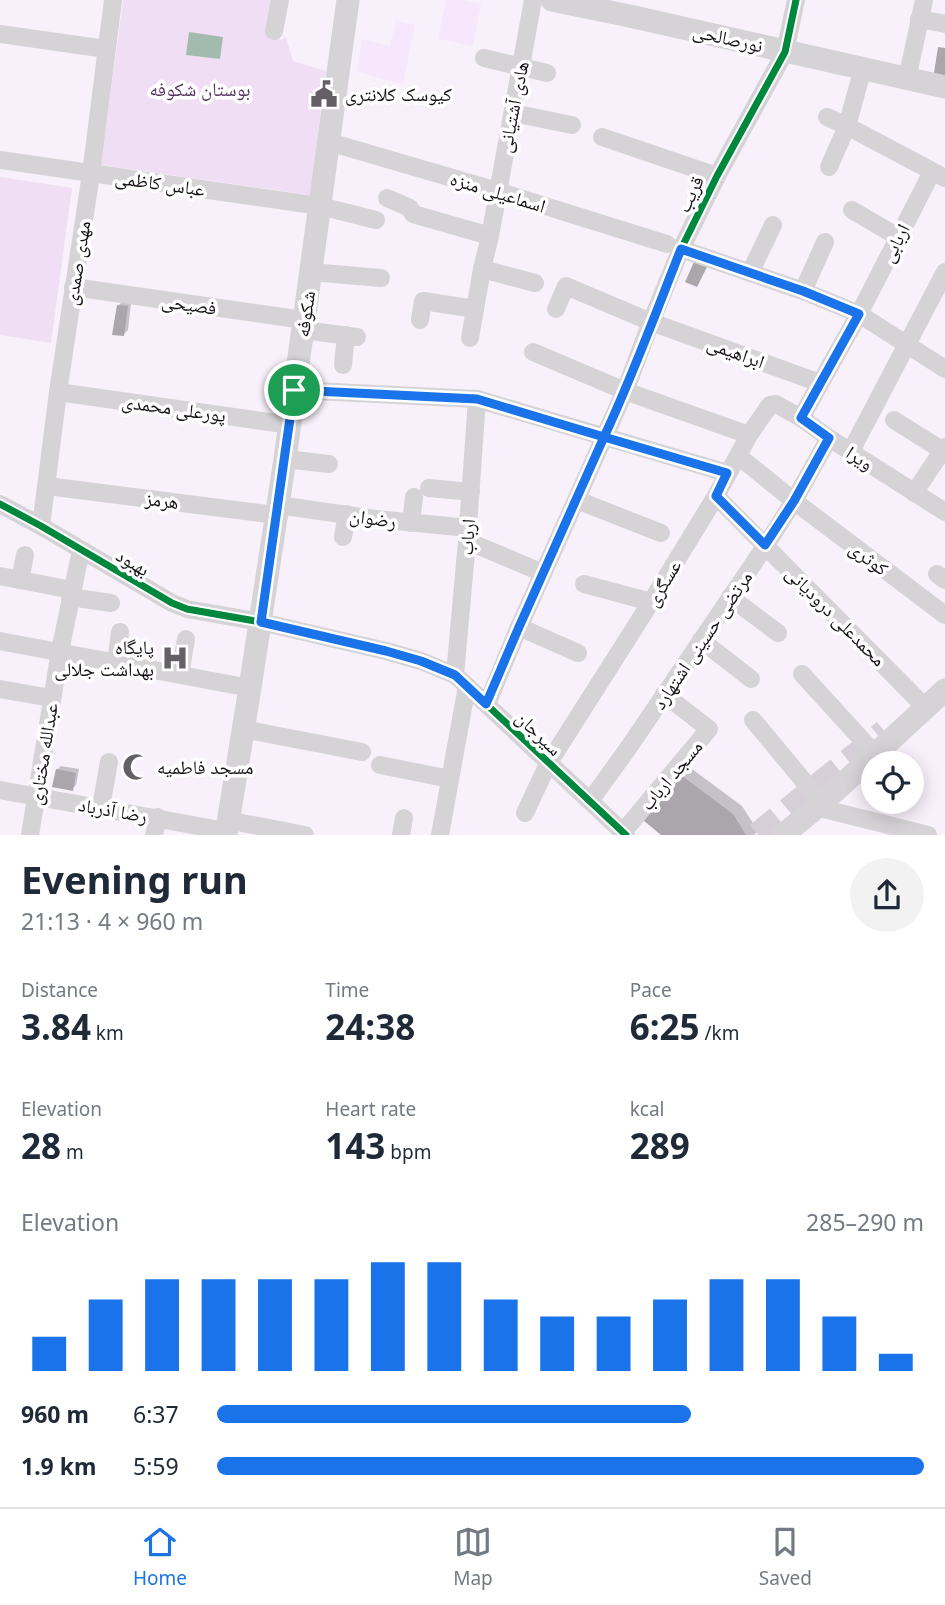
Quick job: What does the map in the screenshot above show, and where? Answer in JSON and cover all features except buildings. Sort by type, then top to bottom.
[{"type":"main road","name":"شکوفه","points":[[226,829],[285,459],[348,0]]},
{"type":"main road","name":"نورصالحی","points":[[564,1],[635,8],[785,52],[945,87]]},
{"type":"main road","points":[[878,751],[945,690]]},
{"type":"main road","points":[[783,835],[861,767]]},
{"type":"street","name":"مهدی صمدی","points":[[41,526],[113,0]]},
{"type":"street","points":[[274,31],[280,0]]},
{"type":"street","name":"هادی آشتیانی","points":[[470,338],[533,0]]},
{"type":"street","name":"قریب","points":[[486,704],[625,391],[651,322],[674,247],[717,176],[785,52],[796,0]]},
{"type":"street","points":[[907,79],[923,0]]},
{"type":"street","points":[[919,19],[945,24]]},
{"type":"street","points":[[0,34],[106,49]]},
{"type":"street","points":[[484,58],[547,73]]},
{"type":"street","points":[[829,167],[847,126],[863,68]]},
{"type":"street","points":[[513,113],[572,125]]},
{"type":"street","points":[[827,117],[938,175]]},
{"type":"street","points":[[602,136],[717,176]]},
{"type":"street","name":"اسماعیلی منزه","points":[[329,142],[497,191],[803,291],[859,314],[945,369]]},
{"type":"street","name":"عباس کاظمی","points":[[0,160],[320,206],[376,220]]},
{"type":"street","name":"اربابی","points":[[801,418],[898,237],[938,175]]},
{"type":"street","points":[[387,198],[410,208],[413,214],[489,236]]},
{"type":"street","points":[[852,210],[898,237]]},
{"type":"street","points":[[750,273],[773,225]]},
{"type":"street","points":[[803,291],[825,242]]},
{"type":"street","points":[[482,269],[535,283]]},
{"type":"street","points":[[311,272],[381,278]]},
{"type":"street","points":[[851,452],[907,344],[942,284]]},
{"type":"street","name":"ابراهیمی","points":[[556,309],[566,286],[651,322],[820,383]]},
{"type":"street","name":"فصیحی","points":[[73,287],[303,325]]},
{"type":"street","points":[[419,320],[423,300],[475,309]]},
{"type":"street","points":[[303,325],[352,336],[343,365]]},
{"type":"street","points":[[533,352],[625,391],[749,435]]},
{"type":"street","points":[[294,390],[477,399],[727,473]]},
{"type":"street","name":"پورعلی محمدی","points":[[58,392],[290,425]]},
{"type":"street","name":"ارباب","points":[[440,835],[450,779],[461,680],[477,399]]},
{"type":"street","name":"ویرا","points":[[776,404],[945,512]]},
{"type":"street","name":"عسگری","points":[[525,813],[548,764],[716,496],[749,435],[770,405],[776,404]]},
{"type":"street","points":[[894,421],[944,449],[914,493]]},
{"type":"street","name":"مرتضی حسینی اشتهارد","points":[[590,801],[794,501],[829,438]]},
{"type":"street","points":[[285,459],[329,464]]},
{"type":"street","name":"کوثری","points":[[742,459],[945,615]]},
{"type":"street","name":"هرمز","points":[[47,486],[277,510]]},
{"type":"street","points":[[411,523],[421,492],[471,492]]},
{"type":"street","name":"محمدعلی درودیانی","points":[[716,496],[926,708]]},
{"type":"street","points":[[577,500],[661,533]]},
{"type":"street","name":"بهبود","points":[[0,504],[179,606],[261,622]]},
{"type":"street","name":"رضوان","points":[[277,510],[346,514],[468,534],[543,573]]},
{"type":"street","points":[[343,537],[346,514]]},
{"type":"street","name":"عبدالله مختاری","points":[[30,835],[51,698],[81,550]]},
{"type":"street","points":[[20,580],[25,555]]},
{"type":"street","points":[[0,576],[111,603]]},
{"type":"street","points":[[583,584],[651,602]]},
{"type":"street","points":[[730,597],[778,633]]},
{"type":"street","name":"سیرجان","points":[[261,622],[398,654],[421,661],[461,680],[590,801],[619,832]]},
{"type":"street","points":[[519,627],[578,653]]},
{"type":"street","points":[[116,662],[120,632]]},
{"type":"street","points":[[180,674],[186,639]]},
{"type":"street","points":[[701,640],[751,679]]},
{"type":"street","points":[[0,641],[250,688]]},
{"type":"street","points":[[802,674],[872,751]]},
{"type":"street","points":[[0,689],[51,698]]},
{"type":"street","name":"مسجد ارباب","points":[[619,832],[709,729],[664,694]]},
{"type":"street","points":[[753,720],[819,805],[862,827],[928,835]]},
{"type":"street","points":[[243,729],[362,752]]},
{"type":"street","points":[[100,807],[109,762]]},
{"type":"street","points":[[380,765],[450,779]]},
{"type":"street","name":"رضا آذرباد","points":[[0,790],[100,807],[156,826],[304,835]]},
{"type":"shaded area","points":[[446,0],[481,4],[473,46],[438,39]]},
{"type":"shaded area","points":[[396,20],[415,25],[403,84],[357,72],[362,39],[390,46]]},
{"type":"shaded area","points":[[189,32],[223,37],[220,59],[186,55]]},
{"type":"green space","name":"بوستان شکوفه","points":[[123,0],[272,0],[268,31],[281,40],[286,37],[293,61],[326,71],[310,195],[101,165]]},
{"type":"green space","points":[[0,177],[72,188],[51,343],[0,335]]},
{"type":"tunnel","points":[[758,835],[885,732]]},
{"type":"cycle path","points":[[487,704],[625,391],[681,249],[717,176],[785,52],[796,0]]},
{"type":"cycle path","points":[[0,504],[172,603],[187,609],[261,622],[386,651],[455,675],[626,835]]},
{"type":"place","name":"کیوسک کلانتری","points":[[324,94]]},
{"type":"place","name":"پایگاه بهداشت جلالی","points":[[175,658]]},
{"type":"place","name":"مسجد فاطمیه","points":[[136,767]]},
{"type":"route","points":[[294,390],[261,622],[421,661],[455,675],[486,704],[604,437],[727,473],[716,496],[765,545],[794,501],[829,438],[801,418],[859,314],[803,291],[681,249],[604,437],[477,399],[294,390]]}]
